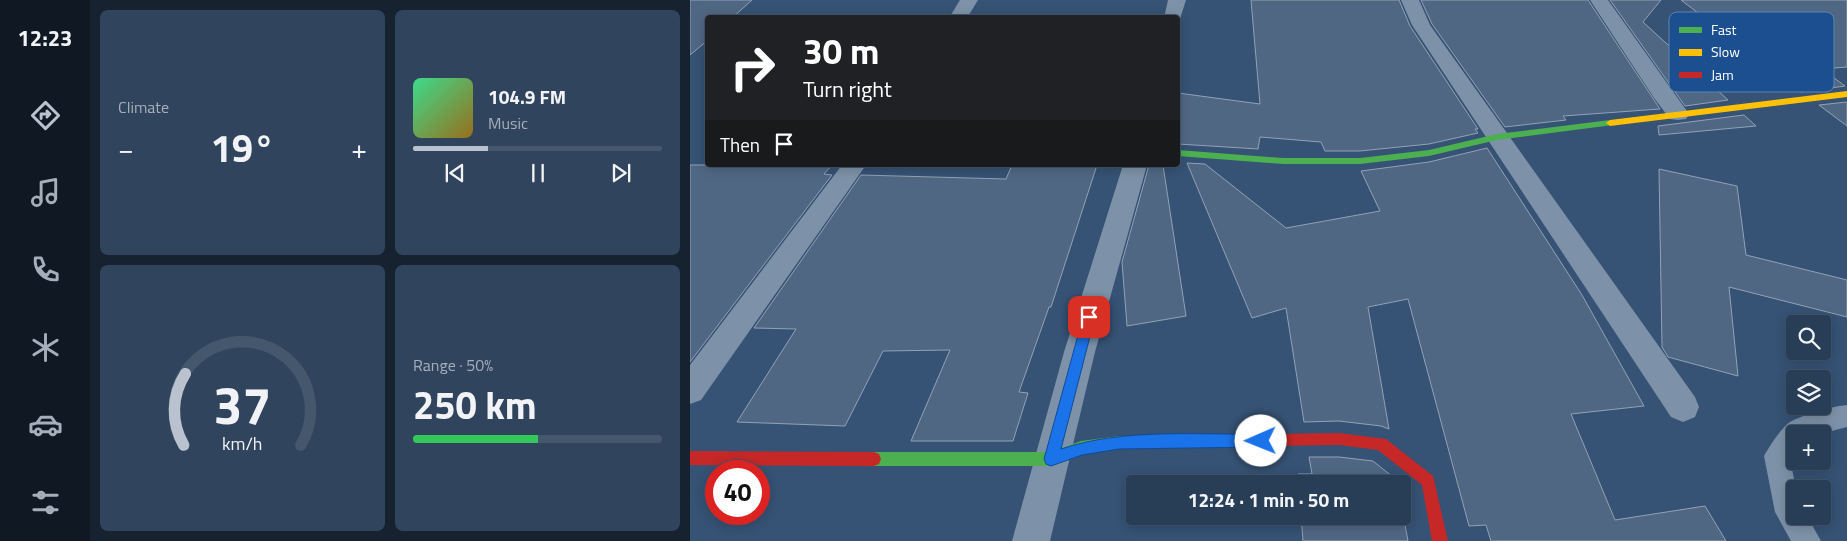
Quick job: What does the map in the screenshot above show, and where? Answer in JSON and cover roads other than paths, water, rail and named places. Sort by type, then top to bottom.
[{"type":"street","points":[[960,15],[970,0]]},
{"type":"street","points":[[1174,15],[1177,0]]},
{"type":"street","points":[[1410,0],[1420,25],[1683,407]]},
{"type":"street","points":[[1599,0],[1665,98],[1678,114]]},
{"type":"street","points":[[1180,153],[1283,161],[1360,161],[1428,153],[1497,137],[1847,94]]},
{"type":"street","points":[[690,390],[853,167]]},
{"type":"street","points":[[1031,541],[1103,263],[1134,167]]},
{"type":"street","points":[[690,458],[1051,459],[1082,448],[1119,442],[1338,439],[1381,444],[1428,481],[1440,541]]},
{"type":"lane","points":[[1807,541],[1788,512],[1777,456],[1798,430],[1837,417],[1847,416]]}]
